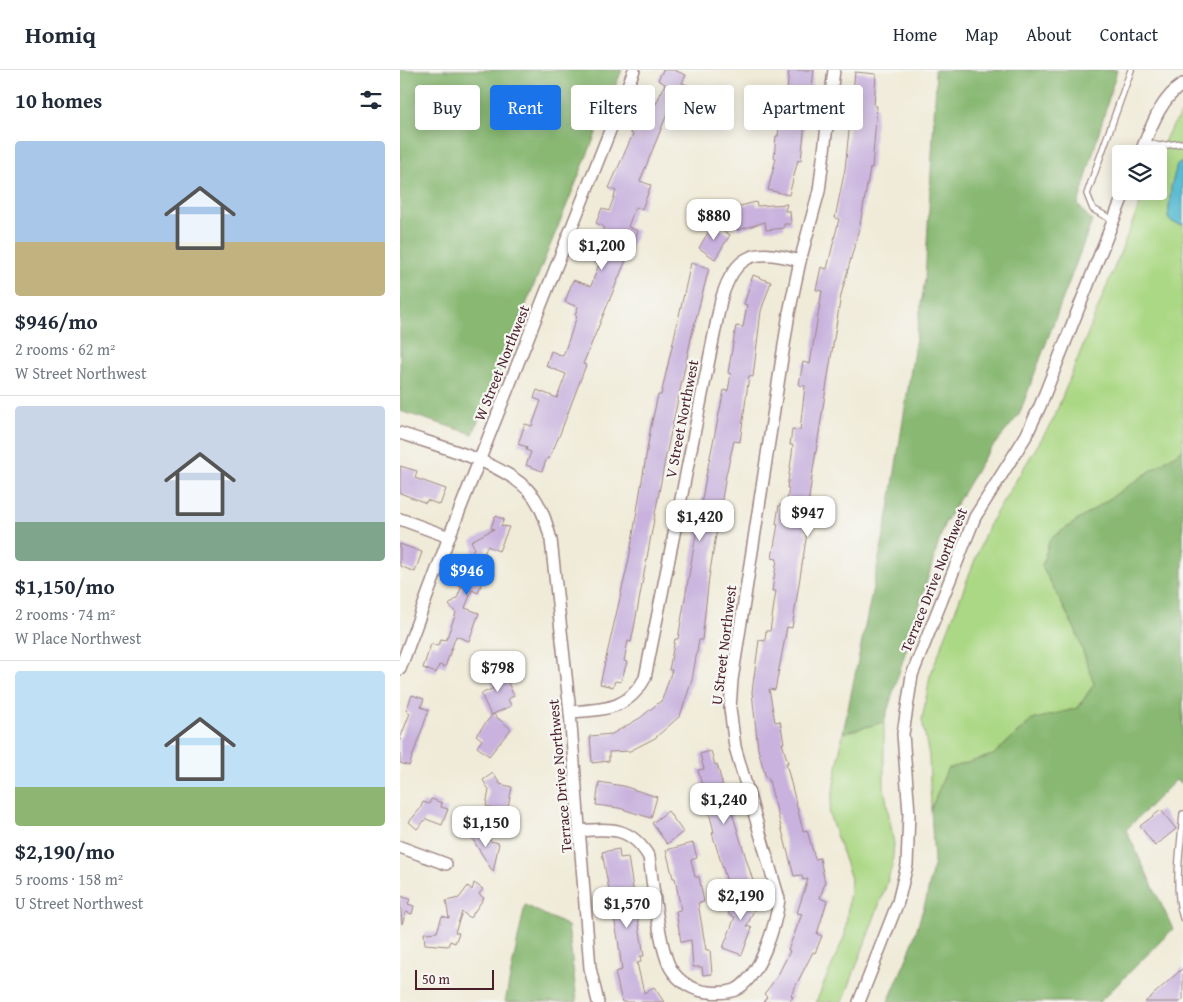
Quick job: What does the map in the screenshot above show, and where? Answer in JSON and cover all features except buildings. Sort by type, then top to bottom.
[{"type":"street","name":"W Street Northwest","points":[[400,669],[449,537],[634,70]]},
{"type":"street","name":"U Street Northwest","points":[[580,831],[610,828],[623,832],[642,845],[649,857],[664,948],[670,967],[678,978],[703,992],[720,993],[735,990],[748,981],[759,962],[778,911],[779,899],[735,747],[730,708],[732,680],[800,261],[819,191],[834,70]]},
{"type":"street","points":[[1144,145],[1162,105],[1172,91],[1183,84]]},
{"type":"street","name":"Terrace Drive Northwest","points":[[859,1002],[898,902],[907,865],[909,813],[903,734],[912,675],[974,517],[1026,436],[1040,406],[1122,200]]},
{"type":"street","name":"V Street Northwest","points":[[570,712],[608,708],[621,704],[631,698],[645,678],[721,300],[728,279],[743,262],[761,254],[771,253],[800,261]]},
{"type":"street","name":"Terrace Drive Northwest","points":[[400,433],[479,462],[510,476],[524,485],[545,516],[551,540],[570,712],[590,968],[598,1002]]},
{"type":"street","points":[[400,519],[449,537]]},
{"type":"street","points":[[400,848],[446,864]]},
{"type":"lane","points":[[1114,221],[1093,209],[1087,194],[1131,70]]},
{"type":"lane","points":[[1145,142],[1159,146],[1183,143]]},
{"type":"lane","points":[[1183,814],[1180,909],[1183,918]]},
{"type":"green space","points":[[400,70],[622,70],[616,85],[571,85],[571,130],[597,130],[473,434],[400,411]]},
{"type":"green space","points":[[934,70],[1117,70],[1078,205],[1092,221],[1019,415],[985,456],[944,525],[884,722],[843,733],[889,510],[925,280],[936,82]]},
{"type":"green space","points":[[1183,112],[1183,162],[1177,165],[1171,187],[1168,218],[1171,222],[1183,225],[1183,449],[1050,539],[1042,566],[1076,631],[1094,684],[1078,708],[1032,720],[993,755],[948,769],[931,809],[929,756],[922,720],[930,676],[988,526],[1053,420],[1141,200],[1167,200],[1167,145],[1163,145],[1175,122]]},
{"type":"green space","points":[[1183,449],[1183,784],[1176,780],[1126,830],[1173,929],[1100,1002],[888,1002],[909,953],[926,900],[934,862],[931,809],[947,769],[993,755],[1032,720],[1078,708],[1094,684],[1076,631],[1042,566],[1050,539]]},
{"type":"green space","points":[[884,722],[884,787],[894,844],[892,866],[842,1002],[816,1002],[845,935],[851,879],[829,814],[843,733]]},
{"type":"green space","points":[[525,905],[568,926],[577,1002],[505,1002]]},
{"type":"water","points":[[1183,162],[1183,225],[1171,222],[1168,218],[1171,187],[1177,165]]}]
